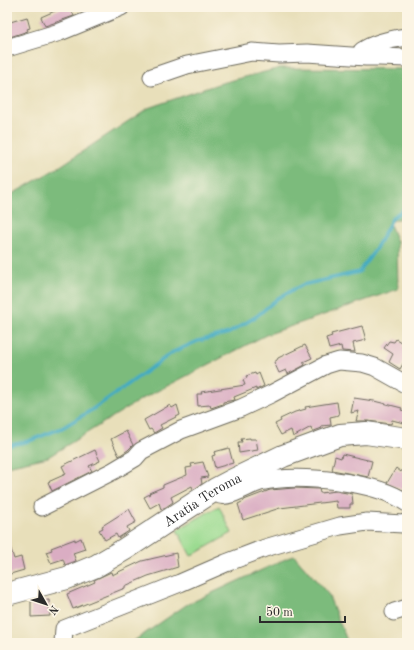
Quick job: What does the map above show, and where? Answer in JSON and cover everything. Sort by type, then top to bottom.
[{"type":"main road","name":"Aratia Teroma","points":[[7,594],[67,578],[96,566],[125,549],[216,489],[283,456],[340,435],[366,433],[407,439]]},
{"type":"street","points":[[7,48],[60,32],[121,7]]},
{"type":"street","points":[[361,56],[362,51],[369,46],[385,40],[407,37]]},
{"type":"street","points":[[152,77],[187,65],[252,52],[407,58]]},
{"type":"street","points":[[42,507],[113,471],[135,458],[142,451],[181,430],[241,408],[272,394],[326,365],[339,361],[362,363],[375,367],[407,385]]},
{"type":"street","points":[[216,489],[220,495],[229,496],[248,486],[261,482],[298,479],[323,480],[369,487],[393,495],[407,503]]},
{"type":"street","points":[[63,643],[64,629],[266,548],[340,526],[367,522],[403,524],[407,522]]},
{"type":"green space","points":[[280,68],[407,69],[407,216],[389,222],[397,242],[398,289],[266,335],[140,400],[48,457],[7,466],[7,197],[59,167],[148,108],[218,84]]},
{"type":"green space","points":[[219,506],[232,533],[191,556],[177,530]]},
{"type":"green space","points":[[294,555],[328,594],[348,643],[131,643],[186,605]]},
{"type":"building","points":[[64,7],[70,7],[74,16],[45,26],[41,17]]},
{"type":"building","points":[[27,17],[30,28],[27,29],[28,31],[7,38],[7,23]]},
{"type":"building","points":[[362,326],[366,340],[353,343],[355,352],[342,351],[341,346],[329,349],[326,338],[332,336],[331,334]]},
{"type":"building","points":[[396,339],[404,344],[402,347],[407,349],[407,357],[400,369],[389,362],[393,354],[384,348],[389,341],[394,342]]},
{"type":"building","points":[[305,345],[312,358],[303,362],[305,365],[288,374],[286,370],[279,373],[274,362],[278,358]]},
{"type":"building","points":[[255,373],[256,375],[259,373],[264,386],[234,397],[235,400],[223,402],[223,404],[211,408],[210,405],[198,406],[197,394],[202,394],[201,392],[245,385],[243,380],[247,378],[246,376]]},
{"type":"building","points":[[354,398],[402,408],[401,410],[407,412],[404,423],[392,420],[391,424],[356,421],[359,411],[351,413]]},
{"type":"building","points":[[337,402],[339,415],[330,417],[331,425],[321,426],[322,428],[314,431],[312,431],[311,427],[293,437],[291,430],[281,435],[275,424],[281,421],[280,419],[306,409],[305,407]]},
{"type":"building","points":[[170,405],[172,408],[177,405],[180,415],[160,425],[162,428],[154,433],[151,429],[149,430],[144,420]]},
{"type":"building","points":[[126,431],[133,445],[119,456],[111,439]]},
{"type":"building","points":[[241,439],[256,439],[258,450],[239,453],[238,442],[242,442]]},
{"type":"building","points":[[229,448],[233,463],[215,468],[212,456],[215,455],[214,452]]},
{"type":"building","points":[[95,450],[100,461],[89,466],[92,471],[52,491],[48,482],[66,474],[62,466]]},
{"type":"building","points":[[342,454],[372,461],[368,477],[332,470],[335,456],[341,458]]},
{"type":"building","points":[[203,462],[208,477],[201,478],[202,484],[193,490],[192,486],[171,497],[173,502],[166,507],[161,509],[159,503],[150,508],[144,497],[150,494],[149,493],[163,487],[163,485],[187,475],[186,468],[192,467],[191,464]]},
{"type":"building","points":[[407,462],[407,492],[387,483],[396,468],[401,472]]},
{"type":"building","points":[[294,488],[319,489],[320,493],[336,491],[352,494],[353,504],[350,504],[350,508],[337,508],[336,501],[280,508],[243,520],[238,504],[244,500],[270,490]]},
{"type":"building","points":[[129,509],[136,522],[127,527],[129,531],[118,538],[116,534],[105,540],[99,530],[103,528],[102,526]]},
{"type":"building","points":[[81,538],[85,549],[73,553],[76,561],[65,565],[63,559],[51,563],[46,552],[52,550],[51,548]]},
{"type":"building","points":[[7,543],[9,543],[14,559],[21,557],[24,570],[7,575]]},
{"type":"building","points":[[176,553],[178,567],[148,576],[125,586],[125,588],[73,609],[67,594],[95,582],[94,580],[111,572],[112,575],[142,561]]},
{"type":"building","points":[[49,600],[50,616],[31,617],[31,601]]},
{"type":"waterway","points":[[7,446],[29,441],[62,428],[90,411],[173,352],[198,341],[229,333],[257,316],[278,298],[302,285],[359,272],[375,250],[393,217],[407,207]]}]
